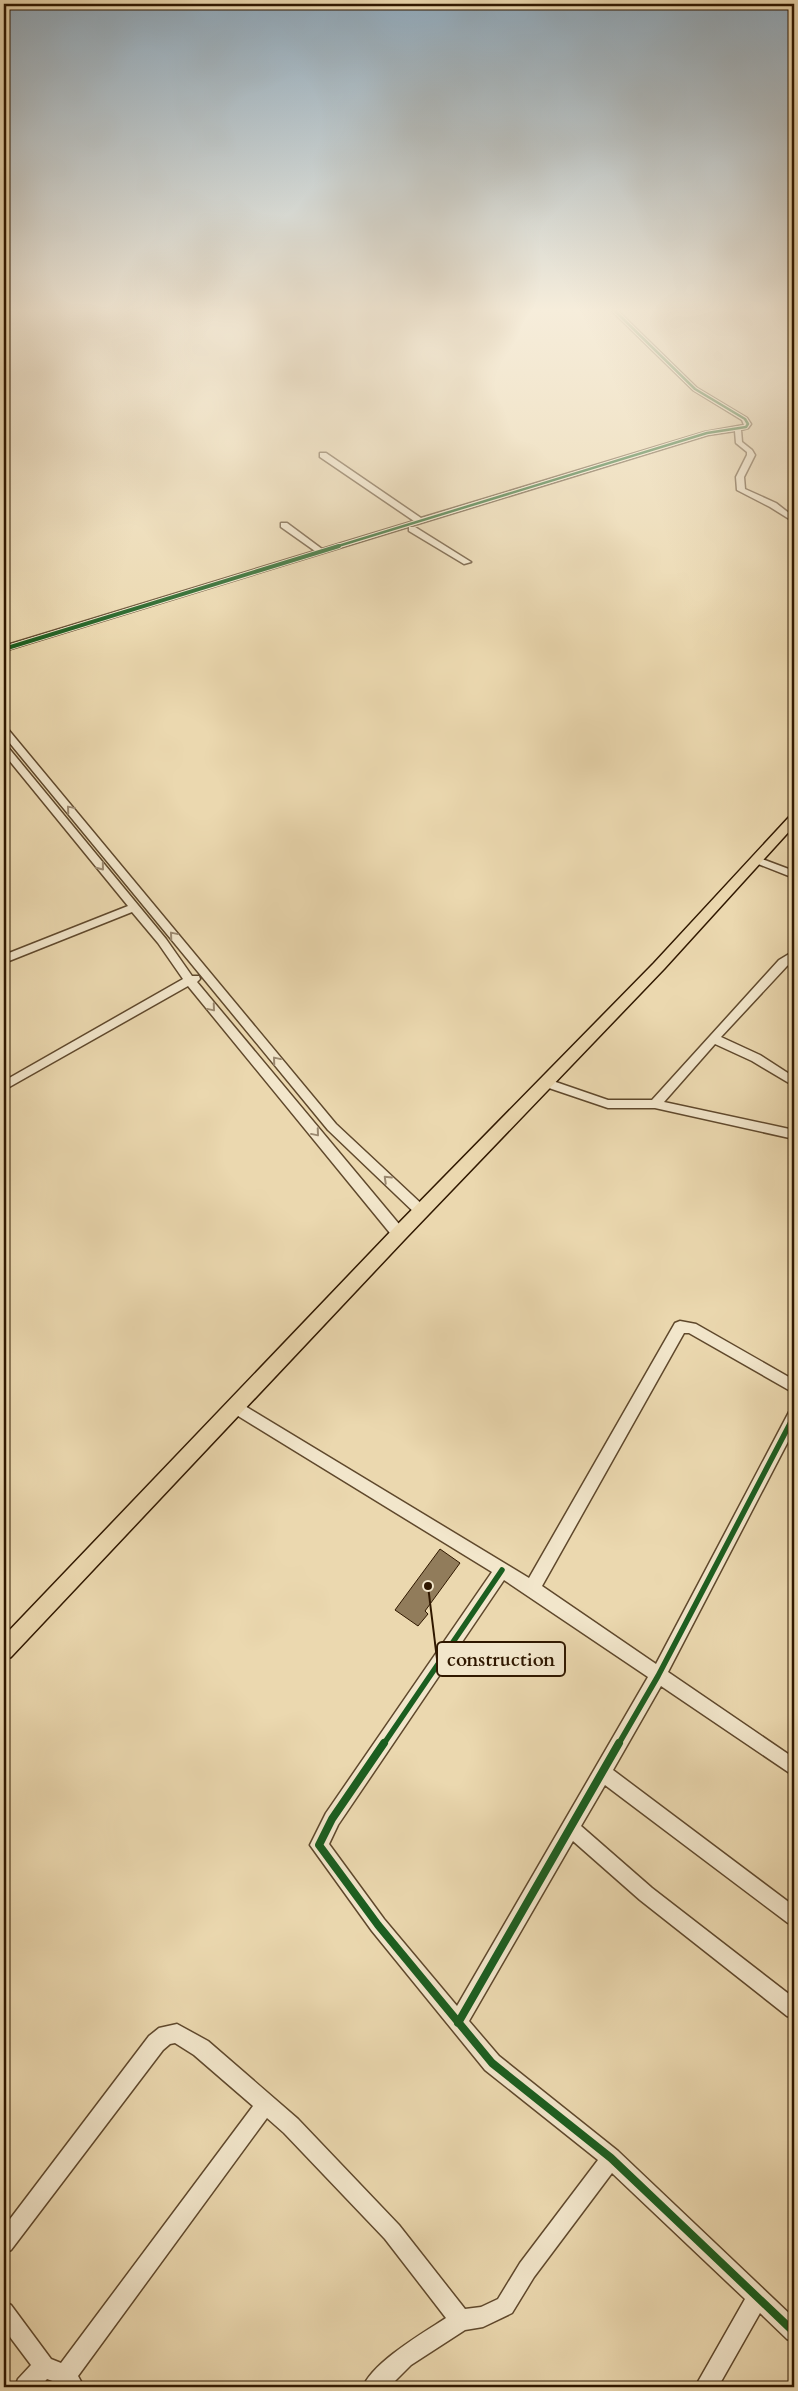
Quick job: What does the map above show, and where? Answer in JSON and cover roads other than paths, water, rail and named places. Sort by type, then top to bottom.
[{"type":"main road","points":[[4,1650],[399,1234],[547,1082],[794,819]]},
{"type":"street","points":[[4,649],[707,433],[738,430],[748,423]]},
{"type":"street","points":[[4,655],[412,530],[724,430]]},
{"type":"street","points":[[738,430],[739,443],[750,451],[751,455],[740,477],[741,490],[778,507],[794,520]]},
{"type":"street","points":[[323,455],[420,522]]},
{"type":"street","points":[[284,525],[322,552]]},
{"type":"street","points":[[412,530],[467,562]]},
{"type":"street","points":[[4,730],[332,1127],[422,1212]]},
{"type":"street","points":[[4,748],[162,941],[189,980],[399,1234]]},
{"type":"street","points":[[757,860],[794,875]]},
{"type":"street","points":[[4,959],[134,906]]},
{"type":"street","points":[[656,1104],[713,1038],[783,963],[794,955]]},
{"type":"street","points":[[4,1086],[189,980],[207,976]]},
{"type":"street","points":[[713,1038],[756,1058],[794,1082]]},
{"type":"street","points":[[547,1082],[608,1104],[656,1104],[794,1135]]},
{"type":"street","points":[[532,1588],[680,1327],[691,1328],[794,1387]]},
{"type":"street","points":[[235,1407],[532,1588],[794,1768]]},
{"type":"street","points":[[458,2023],[658,1676],[794,1416]]},
{"type":"street","points":[[502,1570],[332,1820],[319,1845],[378,1925],[492,2063],[610,2158],[794,2332]]},
{"type":"street","points":[[602,1772],[794,1917]]},
{"type":"street","points":[[570,1827],[646,1894],[794,2009]]},
{"type":"street","points":[[4,2242],[156,2043],[166,2035],[177,2033],[201,2048],[291,2126],[392,2232],[461,2320]]},
{"type":"street","points":[[4,2312],[44,2366],[69,2382],[265,2105]]},
{"type":"street","points":[[374,2387],[404,2358],[461,2320],[483,2317],[505,2306],[527,2270],[610,2158]]},
{"type":"street","points":[[706,2387],[758,2296]]},
{"type":"street","points":[[26,2387],[44,2366]]},
{"type":"place","name":"construction","points":[[428,1586]]}]
